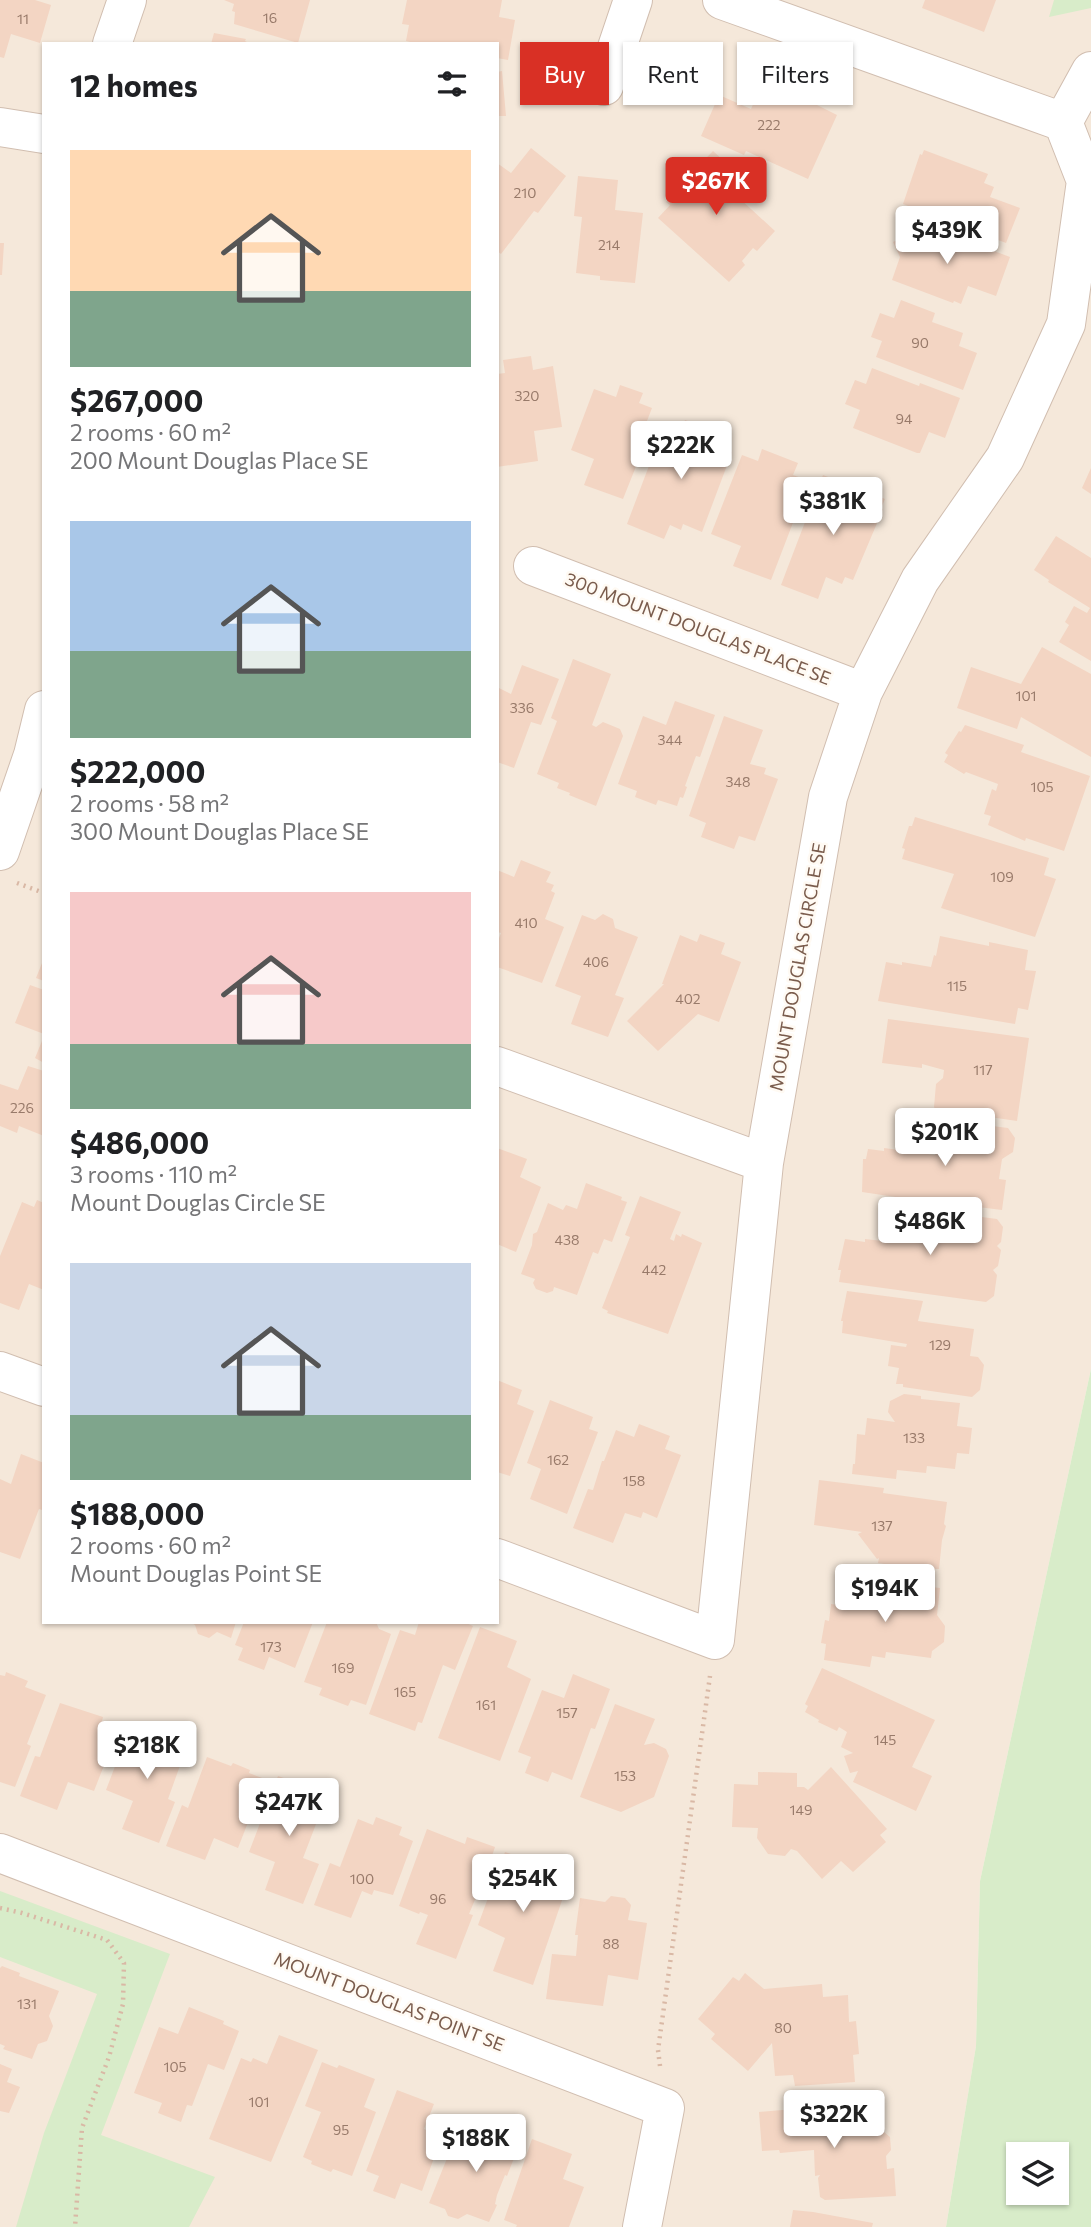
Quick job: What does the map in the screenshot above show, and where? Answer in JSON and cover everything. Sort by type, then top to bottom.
[{"type":"street","points":[[113,42],[127,0]]},
{"type":"street","points":[[609,72],[634,0]]},
{"type":"street","points":[[722,0],[1063,122],[1091,71]]},
{"type":"street","name":"MOUNT DOUGLAS CIRCLE SE","points":[[715,1640],[765,1163],[828,797],[863,692],[920,580],[1005,458],[1066,324],[1086,181],[1063,122]]},
{"type":"street","points":[[0,127],[42,134]]},
{"type":"street","name":"300 MOUNT DOUGLAS PLACE SE","points":[[533,566],[863,692]]},
{"type":"street","points":[[0,851],[33,755],[42,718]]},
{"type":"street","points":[[499,1067],[765,1163]]},
{"type":"street","points":[[0,1371],[42,1386]]},
{"type":"street","points":[[499,1559],[715,1640]]},
{"type":"street","name":"MOUNT DOUGLAS POINT SE","points":[[0,1853],[665,2108]]},
{"type":"street","points":[[642,2227],[665,2108]]},
{"type":"path","points":[[665,2108],[658,2050],[715,1640]]},
{"type":"path","points":[[0,1908],[107,1940],[124,1963],[123,2004],[109,2057],[82,2128],[75,2227]]},
{"type":"shaded area","points":[[0,0],[1091,0],[1091,1369],[980,1881],[976,2046],[946,2227],[0,2227]]},
{"type":"green space","points":[[1054,0],[1091,0],[1091,8],[1049,17]]},
{"type":"green space","points":[[1091,1369],[1091,2227],[946,2227],[976,2046],[980,1881]]},
{"type":"green space","points":[[0,1891],[170,1954],[101,2135],[215,2177],[189,2227],[16,2227],[44,2133],[97,1994],[0,1957]]},
{"type":"building","points":[[0,0],[35,0],[51,5],[40,43],[11,34],[4,58],[0,57]]},
{"type":"building","points":[[224,0],[310,0],[298,42],[234,24],[234,4]]},
{"type":"building","points":[[407,0],[502,0],[499,17],[515,20],[508,60],[499,58],[499,42],[406,41],[409,25],[402,24]]},
{"type":"building","points":[[925,0],[996,0],[984,32],[922,8]]},
{"type":"building","points":[[214,33],[246,39],[247,42],[212,42]]},
{"type":"building","points":[[502,71],[506,116],[499,116],[499,72]]},
{"type":"building","points":[[723,97],[751,109],[753,105],[817,105],[837,115],[808,179],[746,151],[744,155],[701,136],[715,105],[723,105]]},
{"type":"building","points":[[531,148],[566,176],[538,213],[534,211],[501,254],[499,164],[511,173]]},
{"type":"building","points":[[924,150],[988,174],[984,183],[994,187],[990,197],[1020,208],[1006,243],[903,204],[920,154],[922,155]]},
{"type":"building","points":[[713,151],[750,184],[738,197],[775,231],[757,251],[753,248],[742,261],[745,265],[729,282],[658,218],[670,205],[666,202],[672,193]]},
{"type":"building","points":[[578,176],[618,180],[615,210],[643,213],[635,283],[600,280],[600,276],[576,273],[582,217],[574,216]]},
{"type":"building","points":[[913,224],[1010,257],[996,296],[968,286],[961,304],[954,301],[953,303],[892,280],[900,257],[893,242],[909,235]]},
{"type":"building","points":[[0,243],[4,243],[2,275],[0,275]]},
{"type":"building","points":[[901,300],[935,313],[932,322],[963,333],[959,346],[977,353],[963,390],[876,357],[882,341],[871,337],[880,313],[894,318]]},
{"type":"building","points":[[531,356],[533,370],[553,366],[562,427],[534,431],[538,461],[499,467],[499,374],[505,373],[503,360]]},
{"type":"building","points":[[872,368],[960,398],[945,438],[929,432],[920,453],[917,453],[853,428],[860,410],[845,404],[855,380],[866,384]]},
{"type":"building","points":[[620,385],[643,393],[639,403],[652,408],[635,452],[641,454],[623,499],[584,485],[594,459],[571,450],[594,389],[616,397]]},
{"type":"building","points":[[685,420],[721,433],[716,446],[732,452],[702,532],[683,524],[681,530],[670,525],[664,539],[627,524],[664,426],[680,432]]},
{"type":"building","points":[[762,449],[798,463],[793,475],[809,481],[771,580],[733,566],[741,546],[711,534],[742,455],[758,461]]},
{"type":"building","points":[[1091,468],[1091,494],[1082,488]]},
{"type":"building","points":[[823,475],[885,499],[853,580],[845,577],[842,584],[826,577],[818,599],[781,585]]},
{"type":"building","points":[[1056,536],[1091,558],[1091,661],[1059,642],[1069,625],[1065,622],[1074,606],[1087,613],[1090,608],[1034,570]]},
{"type":"building","points":[[1042,647],[1091,674],[1091,757],[1021,717],[1017,729],[957,708],[971,667],[1021,684]]},
{"type":"building","points":[[573,659],[611,674],[592,725],[596,727],[603,722],[620,729],[623,736],[596,806],[569,795],[570,793],[557,788],[559,783],[537,774],[557,721],[551,718]]},
{"type":"building","points":[[522,665],[559,679],[541,725],[531,722],[514,768],[499,763],[499,688],[511,694]]},
{"type":"building","points":[[675,701],[715,715],[700,757],[696,756],[683,798],[680,797],[677,806],[658,800],[656,805],[635,797],[637,791],[618,784],[643,716],[666,725]]},
{"type":"building","points":[[724,716],[763,730],[750,764],[766,768],[764,774],[778,779],[755,841],[739,836],[734,849],[701,837],[706,823],[689,816]]},
{"type":"building","points":[[965,725],[1024,745],[1021,752],[1090,776],[1064,851],[1026,838],[1025,841],[988,825],[991,816],[984,814],[992,789],[996,791],[998,784],[966,772],[964,774],[944,762],[948,755],[945,753]]},
{"type":"building","points":[[915,817],[1049,858],[1044,875],[1056,879],[1035,937],[941,908],[954,874],[902,859],[905,849],[902,848]]},
{"type":"building","points":[[521,860],[551,872],[546,882],[554,885],[551,891],[555,893],[545,919],[564,927],[542,983],[499,968],[499,871],[514,877]]},
{"type":"building","points":[[603,914],[613,919],[615,928],[638,937],[615,995],[624,998],[608,1037],[571,1024],[581,996],[555,986],[582,915],[595,920]]},
{"type":"building","points":[[700,934],[725,943],[721,954],[741,962],[719,1022],[698,1014],[658,1051],[627,1021],[664,984],[680,935],[697,942]]},
{"type":"building","points":[[940,936],[989,946],[989,942],[1028,950],[1025,970],[1036,971],[1028,1010],[1018,1008],[1015,1024],[878,1001],[886,962],[931,967]]},
{"type":"building","points":[[42,963],[42,980],[36,978]]},
{"type":"building","points":[[30,985],[42,989],[42,1033],[15,1023]]},
{"type":"building","points":[[888,1019],[1029,1038],[1017,1121],[935,1109],[936,1084],[943,1078],[944,1070],[922,1064],[922,1068],[882,1063]]},
{"type":"building","points":[[42,1041],[42,1062],[35,1058]]},
{"type":"building","points":[[28,1066],[42,1070],[42,1135],[19,1126],[17,1133],[0,1126],[0,1084],[18,1090]]},
{"type":"building","points":[[939,1119],[1008,1128],[1015,1138],[1013,1152],[1002,1159],[999,1179],[1006,1180],[1002,1210],[862,1192],[863,1159],[866,1159],[868,1149],[884,1151],[884,1148],[935,1155],[936,1122],[939,1122]]},
{"type":"building","points":[[499,1149],[527,1159],[520,1177],[541,1187],[516,1252],[499,1245]]},
{"type":"building","points":[[586,1183],[622,1197],[621,1200],[627,1202],[612,1242],[604,1239],[598,1254],[593,1252],[577,1295],[554,1287],[553,1291],[547,1293],[536,1289],[533,1283],[535,1279],[521,1274],[532,1245],[533,1234],[537,1232],[548,1203],[563,1210],[566,1205],[577,1209]]},
{"type":"building","points":[[640,1196],[681,1212],[670,1239],[674,1241],[676,1234],[681,1237],[682,1234],[702,1243],[668,1334],[607,1313],[608,1311],[602,1308],[630,1237],[625,1235]]},
{"type":"building","points":[[37,1200],[42,1202],[42,1289],[29,1284],[19,1310],[0,1303],[0,1256],[22,1202],[34,1207]]},
{"type":"building","points":[[906,1207],[997,1219],[1003,1227],[1001,1242],[997,1246],[1001,1250],[998,1266],[993,1270],[997,1275],[994,1296],[986,1302],[839,1282],[841,1270],[838,1270],[845,1239],[900,1243]]},
{"type":"building","points":[[847,1291],[923,1301],[918,1321],[974,1329],[970,1356],[978,1357],[984,1365],[980,1390],[972,1397],[896,1384],[899,1368],[888,1366],[891,1345],[906,1347],[907,1344],[842,1333],[841,1321]]},
{"type":"building","points":[[499,1381],[522,1390],[517,1404],[534,1411],[510,1476],[499,1473]]},
{"type":"building","points":[[904,1394],[921,1396],[921,1399],[960,1403],[957,1426],[972,1428],[969,1454],[957,1453],[955,1469],[927,1466],[926,1473],[897,1470],[896,1479],[852,1474],[857,1434],[865,1435],[867,1418],[895,1422],[888,1412],[890,1401]]},
{"type":"building","points":[[550,1400],[593,1417],[589,1429],[598,1432],[567,1514],[530,1499],[541,1469],[527,1463]]},
{"type":"building","points":[[639,1424],[670,1436],[665,1449],[681,1455],[657,1518],[643,1512],[641,1518],[625,1513],[613,1543],[573,1528],[588,1489],[593,1490],[616,1430],[634,1437]]},
{"type":"building","points":[[21,1454],[42,1462],[42,1510],[39,1509],[20,1559],[0,1552],[0,1479],[11,1484]]},
{"type":"building","points":[[819,1480],[884,1488],[883,1493],[947,1502],[939,1569],[935,1569],[935,1572],[878,1563],[879,1558],[877,1559],[858,1534],[862,1532],[814,1525]]},
{"type":"building","points":[[866,1579],[940,1588],[937,1615],[945,1626],[944,1642],[932,1651],[931,1658],[886,1652],[885,1658],[872,1656],[870,1667],[824,1660],[826,1644],[821,1643],[825,1620],[829,1621],[831,1604],[861,1609],[862,1604],[858,1599],[860,1583]]},
{"type":"building","points":[[235,1624],[231,1638],[217,1632],[209,1638],[198,1634],[195,1625]]},
{"type":"building","points":[[243,1624],[312,1624],[295,1668],[269,1657],[264,1670],[238,1660],[243,1648],[235,1645]]},
{"type":"building","points":[[326,1624],[377,1624],[379,1629],[391,1634],[366,1705],[351,1700],[348,1706],[319,1695],[322,1688],[304,1682]]},
{"type":"building","points":[[418,1624],[473,1626],[455,1670],[443,1665],[422,1723],[418,1722],[415,1731],[369,1714],[400,1630],[415,1635]]},
{"type":"building","points":[[480,1627],[517,1641],[507,1667],[531,1679],[500,1761],[438,1738]]},
{"type":"building","points":[[822,1668],[935,1720],[912,1767],[932,1776],[916,1811],[853,1782],[858,1771],[850,1773],[844,1756],[853,1753],[841,1747],[847,1732],[839,1727],[837,1731],[818,1722],[819,1720],[805,1712],[808,1706],[805,1704]]},
{"type":"building","points":[[6,1672],[28,1681],[25,1687],[46,1695],[27,1744],[31,1746],[15,1787],[0,1782],[0,1675],[5,1676]]},
{"type":"building","points":[[573,1674],[610,1689],[595,1729],[591,1728],[572,1780],[552,1772],[548,1782],[525,1773],[531,1757],[518,1752],[542,1690],[564,1698]]},
{"type":"building","points":[[60,1703],[103,1717],[102,1721],[119,1727],[94,1791],[68,1782],[57,1810],[20,1796],[35,1756],[40,1757]]},
{"type":"building","points":[[615,1704],[655,1719],[644,1745],[654,1743],[666,1749],[669,1756],[654,1797],[621,1812],[580,1797]]},
{"type":"building","points":[[150,1726],[159,1729],[162,1740],[186,1749],[168,1799],[175,1802],[159,1843],[122,1829],[133,1801],[106,1790],[130,1727],[141,1732]]},
{"type":"building","points":[[207,1757],[231,1766],[233,1763],[265,1779],[238,1848],[214,1838],[205,1860],[166,1846],[182,1805],[188,1808]]},
{"type":"building","points":[[831,1767],[887,1829],[880,1835],[886,1842],[853,1872],[841,1861],[822,1879],[797,1851],[791,1849],[785,1856],[768,1854],[757,1838],[758,1828],[732,1827],[734,1784],[758,1785],[758,1772],[797,1773],[797,1787],[808,1790]]},
{"type":"building","points":[[278,1776],[304,1785],[303,1789],[326,1798],[303,1858],[319,1864],[303,1904],[265,1890],[275,1862],[249,1852]]},
{"type":"building","points":[[376,1817],[402,1827],[399,1835],[413,1841],[393,1895],[374,1890],[372,1895],[362,1891],[351,1918],[314,1905],[330,1863],[340,1867],[358,1819],[373,1825]]},
{"type":"building","points":[[427,1829],[465,1844],[467,1837],[495,1847],[469,1914],[473,1915],[456,1959],[416,1944],[428,1915],[399,1906]]},
{"type":"building","points":[[505,1852],[553,1868],[552,1870],[570,1877],[533,1985],[493,1971],[505,1938],[478,1925]]},
{"type":"building","points":[[611,1896],[625,1898],[631,1905],[628,1920],[647,1923],[638,1980],[608,1975],[603,2006],[546,1999],[552,1954],[576,1956],[578,1935],[575,1935],[580,1898],[605,1902]]},
{"type":"building","points":[[2,1966],[20,1973],[19,1976],[59,1991],[49,2016],[53,2026],[47,2041],[38,2044],[32,2059],[3,2049],[5,2046],[0,2044]]},
{"type":"building","points":[[745,1973],[764,1989],[822,1984],[823,1997],[848,1995],[849,2022],[856,2021],[859,2054],[853,2055],[855,2082],[795,2086],[793,2075],[775,2076],[772,2043],[748,2071],[711,2039],[715,2034],[698,2019],[733,1977],[739,1981]]},
{"type":"building","points":[[189,2007],[224,2021],[223,2024],[239,2031],[224,2070],[208,2064],[192,2106],[187,2105],[181,2122],[158,2113],[162,2103],[134,2093],[159,2027],[178,2034]]},
{"type":"building","points":[[279,2035],[318,2050],[271,2162],[209,2139],[241,2058],[251,2062],[253,2058],[267,2064]]},
{"type":"building","points":[[322,2062],[337,2068],[339,2065],[375,2079],[364,2107],[376,2112],[352,2176],[333,2169],[331,2172],[311,2164],[312,2161],[303,2157],[321,2112],[305,2106]]},
{"type":"building","points":[[0,2064],[12,2069],[7,2082],[20,2087],[9,2113],[0,2111]]},
{"type":"building","points":[[397,2090],[434,2104],[424,2129],[442,2136],[422,2191],[401,2183],[395,2199],[373,2191],[379,2176],[366,2171]]},
{"type":"building","points":[[829,2106],[830,2120],[837,2119],[836,2113],[863,2110],[871,2118],[872,2133],[884,2132],[890,2137],[891,2150],[886,2156],[887,2169],[894,2168],[896,2196],[825,2200],[820,2197],[820,2175],[815,2176],[814,2150],[780,2153],[779,2150],[762,2151],[759,2112]]},
{"type":"building","points":[[486,2120],[523,2135],[497,2195],[497,2205],[489,2222],[467,2214],[458,2219],[448,2216],[445,2209],[429,2203],[454,2141],[475,2149]]},
{"type":"building","points":[[532,2139],[572,2154],[563,2179],[584,2187],[569,2227],[516,2227],[517,2225],[504,2220]]},
{"type":"building","points":[[793,2210],[873,2223],[872,2227],[790,2227]]}]
